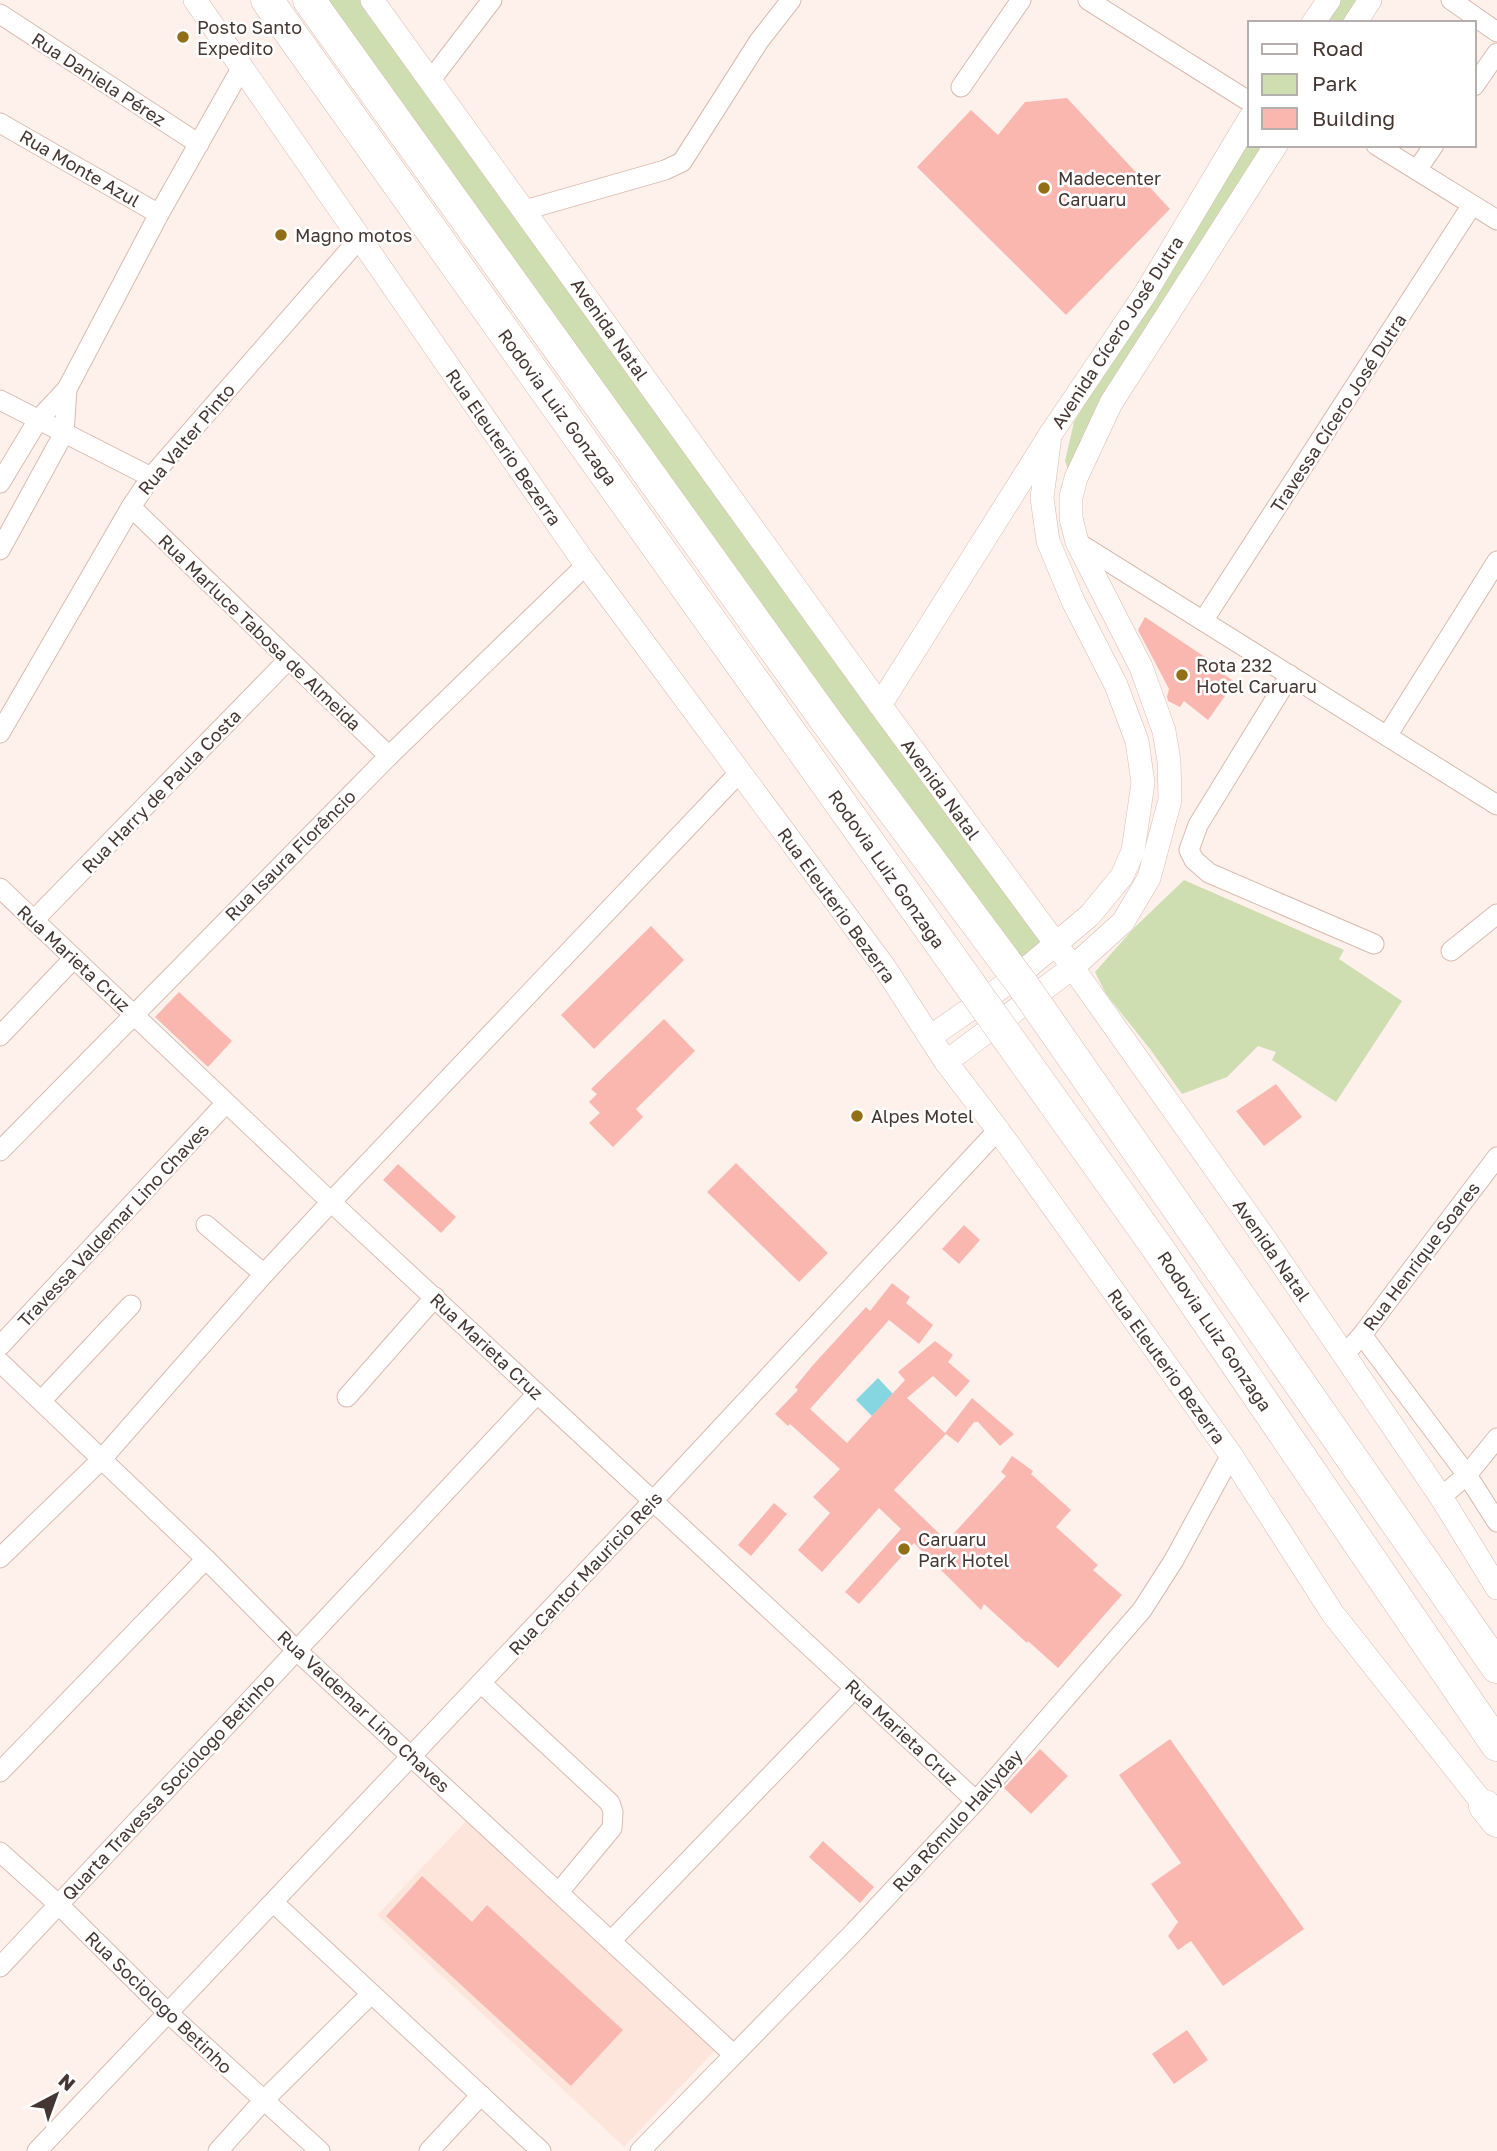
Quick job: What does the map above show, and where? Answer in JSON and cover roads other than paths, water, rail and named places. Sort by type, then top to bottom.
[{"type":"highway","name":"Rodovia Luiz Gonzaga","points":[[267,0],[1159,1250],[1497,1745]]},
{"type":"highway","name":"Rodovia Luiz Gonzaga","points":[[309,0],[827,722],[1022,984],[1497,1667]]},
{"type":"street","name":"Rua Eleuterio Bezerra","points":[[195,0],[586,565],[886,968],[946,1062],[998,1130],[1231,1455],[1334,1614],[1491,1813]]},
{"type":"street","name":"Avenida Natal","points":[[372,0],[880,705],[1056,944],[1344,1354],[1441,1497],[1497,1588]]},
{"type":"street","points":[[430,81],[492,0]]},
{"type":"street","points":[[525,209],[665,170],[682,162],[759,41],[791,0]]},
{"type":"street","points":[[961,88],[1021,0]]},
{"type":"street","points":[[1088,0],[1248,101]]},
{"type":"street","points":[[1314,21],[1329,0]]},
{"type":"street","points":[[1356,21],[1370,0]]},
{"type":"street","points":[[1451,0],[1497,32]]},
{"type":"street","name":"Rua Daniela Pérez","points":[[0,14],[199,144]]},
{"type":"street","points":[[1476,83],[1497,53]]},
{"type":"street","points":[[0,483],[38,420],[67,389],[159,214],[242,67]]},
{"type":"street","name":"Avenida Cícero José Dutra","points":[[930,1037],[1015,978],[1090,915],[1122,876],[1133,851],[1143,783],[1137,741],[1116,685],[1073,601],[1048,541],[1042,498],[1050,435],[1145,294],[1248,121]]},
{"type":"street","name":"Rua Monte Azul","points":[[0,123],[159,214]]},
{"type":"street","name":"Avenida Cícero José Dutra","points":[[946,1062],[1072,968],[1123,922],[1149,878],[1170,800],[1169,761],[1164,731],[1140,667],[1076,542],[1071,518],[1071,497],[1076,478],[1111,403],[1275,147]]},
{"type":"street","points":[[1379,147],[1497,220]]},
{"type":"street","points":[[1417,170],[1433,147]]},
{"type":"street","name":"Travessa Cícero José Dutra","points":[[1203,621],[1472,205]]},
{"type":"street","points":[[1196,210],[1224,227]]},
{"type":"street","name":"Rua Valter Pinto","points":[[0,733],[150,477],[359,239]]},
{"type":"street","points":[[0,550],[64,433],[67,389]]},
{"type":"street","points":[[0,400],[150,477]]},
{"type":"street","points":[[880,705],[1050,435]]},
{"type":"street","name":"Rua Marluce Tabosa de Almeida","points":[[131,507],[388,756]]},
{"type":"street","points":[[1076,542],[1497,805]]},
{"type":"street","points":[[1387,736],[1497,561]]},
{"type":"street","name":"Rua Isaura Florêncio","points":[[0,1151],[388,756],[586,565]]},
{"type":"street","name":"Rua Harry de Paula Costa","points":[[34,920],[288,660]]},
{"type":"street","points":[[1290,675],[1198,825],[1189,850],[1194,860],[1209,873],[1374,944]]},
{"type":"street","points":[[0,1558],[101,1460],[264,1274],[739,773]]},
{"type":"street","name":"Rua Marieta Cruz","points":[[0,888],[331,1202],[976,1801]]},
{"type":"street","points":[[1451,951],[1497,914]]},
{"type":"street","points":[[0,1035],[74,958]]},
{"type":"street","name":"Travessa Valdemar Lino Chaves","points":[[0,1346],[226,1103]]},
{"type":"street","name":"Rua Cantor Mauricio Reis","points":[[37,2151],[653,1501],[998,1130]]},
{"type":"street","name":"Rua Henrique Soares","points":[[1344,1354],[1362,1335],[1497,1157]]},
{"type":"street","points":[[206,1225],[264,1274]]},
{"type":"street","points":[[347,1397],[435,1297]]},
{"type":"street","points":[[42,1400],[131,1305]]},
{"type":"street","points":[[1362,1335],[1467,1475],[1497,1522]]},
{"type":"street","name":"Rua Valdemar Lino Chaves","points":[[0,1362],[206,1559],[296,1650],[733,2054]]},
{"type":"street","name":"Quarta Travessa Sociologo Betinho","points":[[0,1967],[537,1394]]},
{"type":"street","points":[[1441,1497],[1467,1475],[1497,1438]]},
{"type":"street","name":"Rua Rômulo Hallyday","points":[[640,2151],[855,1931],[976,1801],[1142,1609],[1174,1560],[1231,1455]]},
{"type":"street","points":[[0,1772],[206,1559]]},
{"type":"street","points":[[481,1683],[610,1803],[613,1812],[612,1828],[559,1892]]},
{"type":"street","points":[[611,1941],[855,1688]]},
{"type":"street","name":"Rua Sociologo Betinho","points":[[0,1852],[58,1904],[168,2013],[320,2151]]},
{"type":"street","points":[[274,1903],[541,2151]]},
{"type":"street","points":[[218,2151],[263,2101],[371,1994]]},
{"type":"street","points":[[429,2151],[481,2095]]},
{"type":"water","points":[[878,1378],[893,1394],[872,1416],[856,1400]]},
{"type":"place","name":"Posto Santo Expedito","points":[[183,37]]},
{"type":"place","name":"Madecenter Caruaru","points":[[1044,188]]},
{"type":"place","name":"Magno motos","points":[[281,235]]},
{"type":"place","name":"Rota 232 Hotel Caruaru","points":[[1182,675]]},
{"type":"place","name":"Alpes Motel","points":[[857,1116]]},
{"type":"place","name":"Caruaru Park Hotel","points":[[904,1549]]}]
